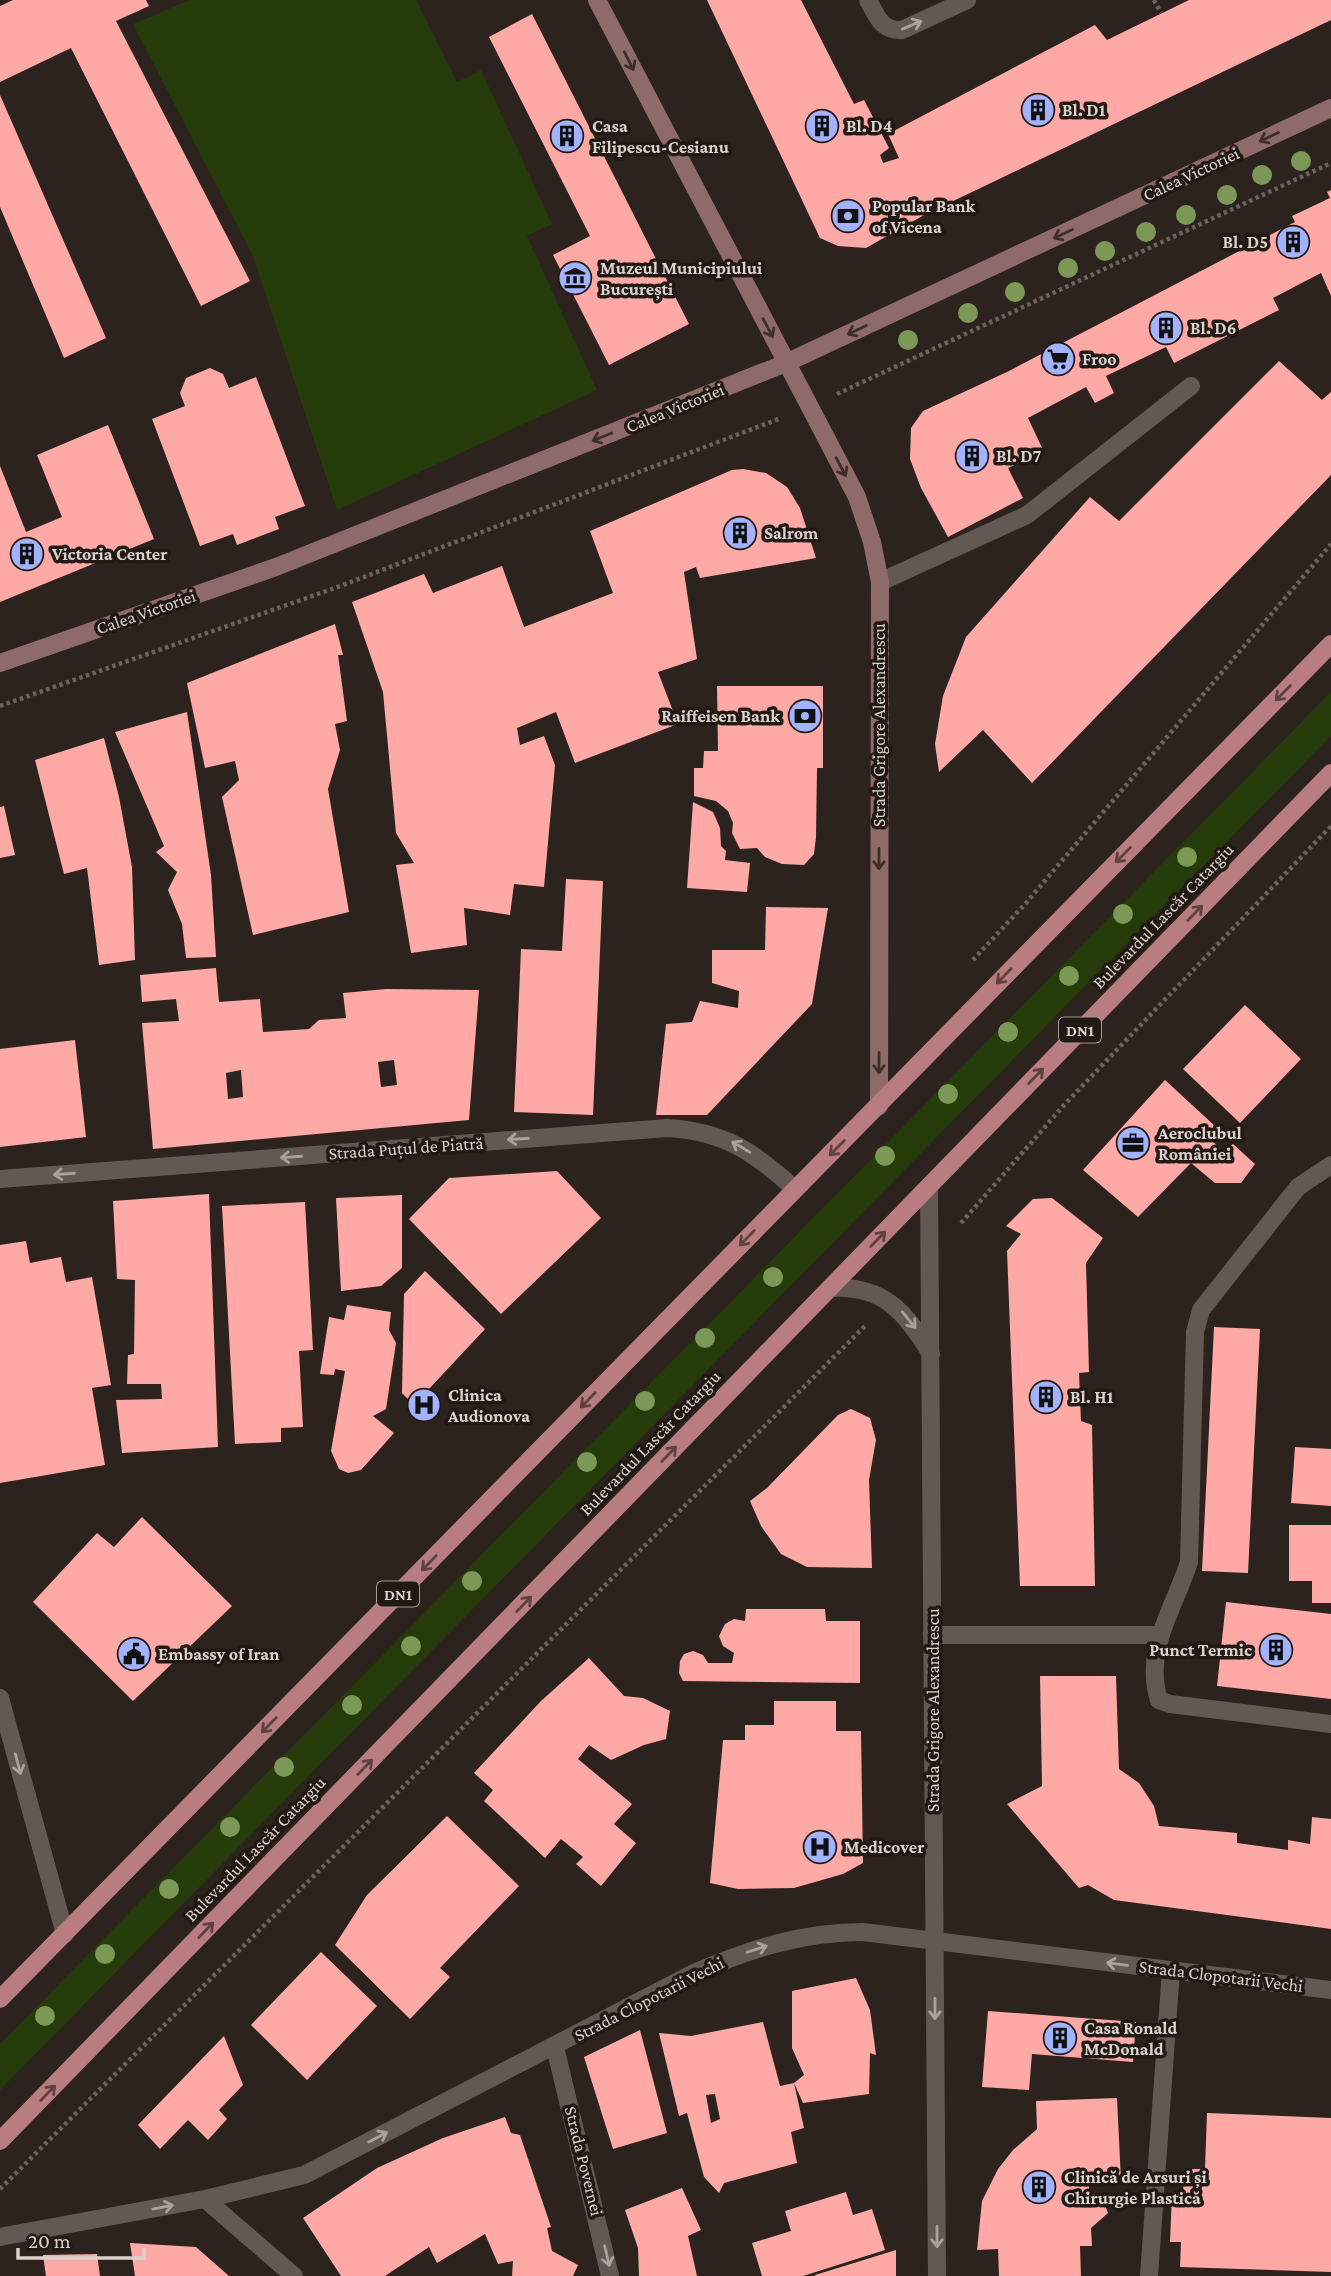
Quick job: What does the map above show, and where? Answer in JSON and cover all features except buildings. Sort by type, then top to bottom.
[{"type":"main road","name":"Strada Grigore Alexandrescu","points":[[597,0],[857,497],[872,542],[880,582],[879,1106]]},
{"type":"main road","name":"Calea Victoriei","points":[[0,663],[276,567],[786,363],[1331,108]]},
{"type":"main road","name":"DN1","points":[[0,1999],[1331,644]]},
{"type":"main road","name":"Bulevardul Lascăr Catargiu","points":[[0,2141],[1331,773]]},
{"type":"street","points":[[868,0],[881,25],[891,30],[902,30],[967,0]]},
{"type":"street","points":[[880,582],[1027,515],[1191,386]]},
{"type":"street","name":"Strada Puțul de Piatră","points":[[0,1179],[667,1128],[694,1130],[737,1144],[795,1189]]},
{"type":"street","points":[[1331,1165],[1298,1186],[1201,1310],[1195,1332],[1189,1562],[1181,1589],[1158,1635],[1156,1689],[1159,1700],[1331,1724]]},
{"type":"street","name":"Strada Grigore Alexandrescu","points":[[929,1186],[937,2276]]},
{"type":"street","name":"Strada Grigore Alexandrescu","points":[[830,1288],[847,1287],[890,1301],[909,1318],[930,1354]]},
{"type":"street","points":[[932,1635],[1158,1635]]},
{"type":"street","points":[[0,1698],[65,1934]]},
{"type":"street","name":"Strada Clopotarii Vechi","points":[[0,2237],[205,2199],[304,2175],[694,1973],[763,1947],[832,1932],[863,1932],[1331,1990]]},
{"type":"street","points":[[1149,2276],[1171,1970]]},
{"type":"street","name":"Strada Povernei","points":[[555,2046],[610,2276]]},
{"type":"street","points":[[205,2199],[294,2276]]},
{"type":"path","points":[[1154,0],[1161,13]]},
{"type":"path","points":[[0,706],[335,588],[809,407],[1331,163]]},
{"type":"path","points":[[966,968],[1026,903],[1331,544]]},
{"type":"path","points":[[931,1258],[1065,1104],[1331,826]]},
{"type":"path","points":[[0,2189],[890,1301]]},
{"type":"green space","points":[[190,0],[416,0],[457,82],[481,70],[552,224],[527,236],[597,390],[337,510],[253,256],[133,24]]},
{"type":"green space","points":[[1331,692],[1331,736],[0,2090],[0,2044]]},
{"type":"place","name":"Bl. D1","points":[[1038,110]]},
{"type":"place","name":"Bl. D4","points":[[822,126]]},
{"type":"place","name":"Casa Filipescu-Cesianu","points":[[567,136]]},
{"type":"place","name":"Popular Bank of Vicena","points":[[848,216]]},
{"type":"place","name":"Bl. D5","points":[[1293,242]]},
{"type":"place","name":"Muzeul Municipiului București","points":[[575,278]]},
{"type":"place","name":"Bl. D6","points":[[1166,328]]},
{"type":"place","name":"Froo","points":[[1058,359]]},
{"type":"place","name":"Bl. D7","points":[[972,456]]},
{"type":"place","name":"Salrom","points":[[740,533]]},
{"type":"place","name":"Victoria Center","points":[[27,554]]},
{"type":"place","name":"Raiffeisen Bank","points":[[805,716]]},
{"type":"place","name":"Aeroclubul României","points":[[1133,1143]]},
{"type":"place","name":"Bl. H1","points":[[1046,1397]]},
{"type":"place","name":"Clinica Audionova","points":[[424,1405]]},
{"type":"place","name":"Punct Termic","points":[[1276,1650]]},
{"type":"place","name":"Embassy of Iran","points":[[134,1654]]},
{"type":"place","name":"Medicover","points":[[820,1847]]},
{"type":"place","name":"Casa Ronald McDonald","points":[[1060,2038]]},
{"type":"place","name":"Clinică de Arsuri și Chirurgie Plastică","points":[[1039,2187]]}]
